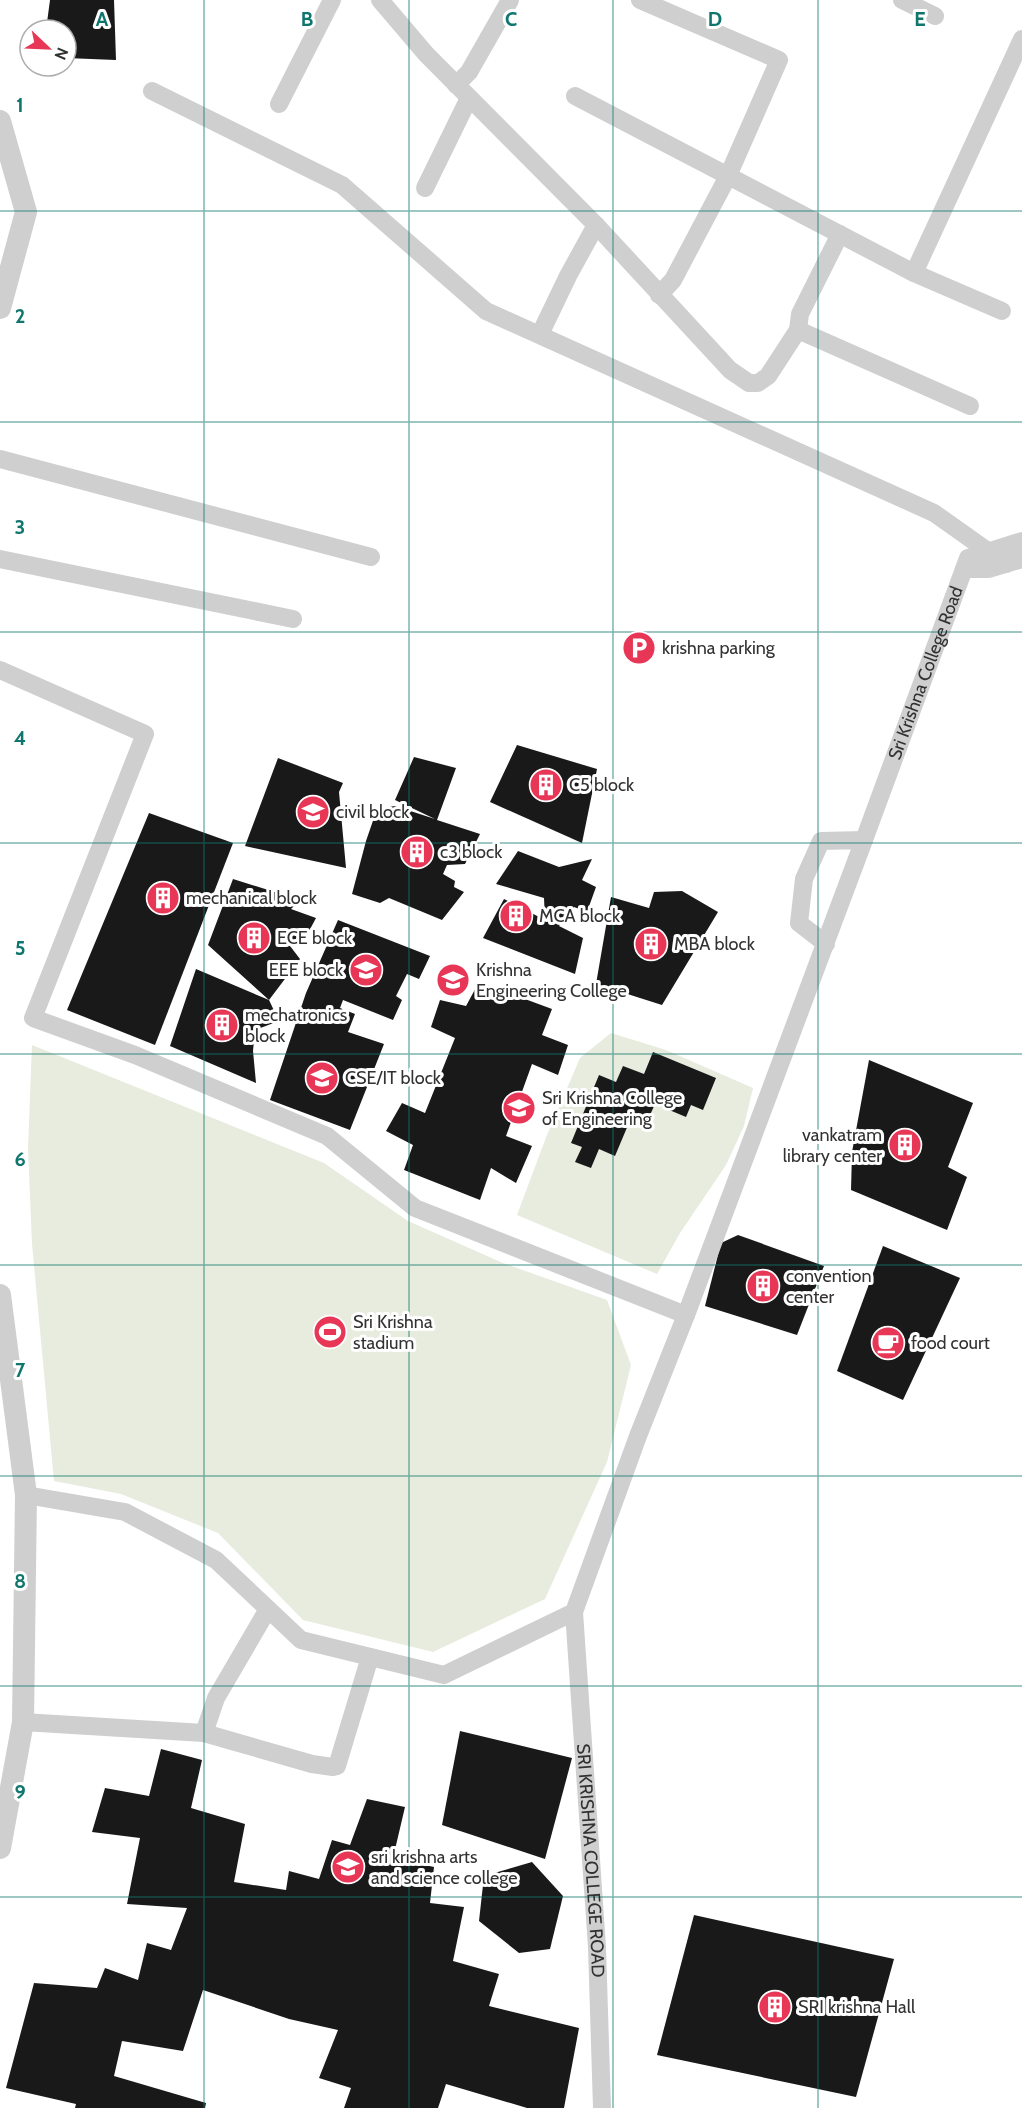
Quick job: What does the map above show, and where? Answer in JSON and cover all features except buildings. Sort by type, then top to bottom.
[{"type":"street","points":[[279,104],[332,0]]},
{"type":"street","points":[[380,0],[462,92],[596,225],[730,370],[749,383],[758,383],[768,376],[798,330],[800,314],[840,234]]},
{"type":"street","points":[[425,188],[469,72],[510,0]]},
{"type":"street","points":[[640,0],[779,60],[728,176],[673,279],[659,295]]},
{"type":"street","points":[[902,0],[935,16]]},
{"type":"street","points":[[914,273],[1021,44]]},
{"type":"street","points":[[152,91],[342,186],[486,311],[934,513],[987,552],[1014,561]]},
{"type":"street","points":[[575,96],[914,273],[1002,311]]},
{"type":"street","points":[[0,122],[26,212],[0,308]]},
{"type":"street","points":[[544,326],[596,225]]},
{"type":"street","points":[[798,330],[970,406]]},
{"type":"street","points":[[0,459],[371,557]]},
{"type":"street","name":"Sri Krishna College Road","points":[[574,1612],[638,1436],[826,944],[968,558],[1022,541]]},
{"type":"street","points":[[0,559],[293,619]]},
{"type":"street","points":[[964,569],[990,569],[1014,561]]},
{"type":"street","points":[[0,670],[145,734],[33,1018],[135,1055],[327,1136],[416,1208],[686,1315]]},
{"type":"street","points":[[826,944],[799,923],[804,879],[821,841],[864,840]]},
{"type":"street","points":[[0,1295],[26,1495],[23,1722],[0,1848]]},
{"type":"street","points":[[26,1495],[125,1512],[216,1560],[301,1640],[444,1675],[574,1612]]},
{"type":"street","points":[[204,1733],[216,1698],[268,1609]]},
{"type":"street","name":"SRI KRISHNA COLLEGE ROAD","points":[[574,1612],[597,1947],[602,2108]]},
{"type":"street","points":[[23,1722],[204,1733],[312,1764],[333,1767],[337,1766],[370,1657]]},
{"type":"shaded area","points":[[611,1033],[666,1050],[753,1088],[744,1126],[726,1165],[680,1233],[657,1274],[517,1215],[547,1135],[580,1058]]},
{"type":"shaded area","name":"Sri Krishna stadium","points":[[32,1045],[324,1163],[408,1221],[503,1263],[607,1300],[631,1365],[607,1462],[545,1599],[433,1652],[303,1620],[218,1533],[121,1494],[54,1481],[32,1244],[28,1148]]},
{"type":"place","name":"krishna parking","points":[[639,648]]},
{"type":"place","name":"C5 block","points":[[546,785]]},
{"type":"place","name":"civil block","points":[[313,812]]},
{"type":"place","name":"c3 block","points":[[417,852]]},
{"type":"place","name":"mechanical block","points":[[163,898]]},
{"type":"place","name":"MCA block","points":[[516,916]]},
{"type":"place","name":"ECE block","points":[[254,938]]},
{"type":"place","name":"MBA block","points":[[651,944]]},
{"type":"place","name":"EEE block","points":[[366,970]]},
{"type":"place","name":"Krishna Engineering College","points":[[453,980]]},
{"type":"place","name":"mechatronics block","points":[[222,1025]]},
{"type":"place","name":"CSE/IT block","points":[[322,1078]]},
{"type":"place","name":"Sri Krishna College of Engineering","points":[[519,1108]]},
{"type":"place","name":"vankatram library center","points":[[905,1145]]},
{"type":"place","name":"convention center","points":[[763,1286]]},
{"type":"place","name":"Sri Krishna stadium","points":[[330,1332]]},
{"type":"place","name":"food court","points":[[888,1343]]},
{"type":"place","name":"sri krishna arts and science college","points":[[348,1867]]},
{"type":"place","name":"SRI krishna Hall","points":[[775,2007]]}]
